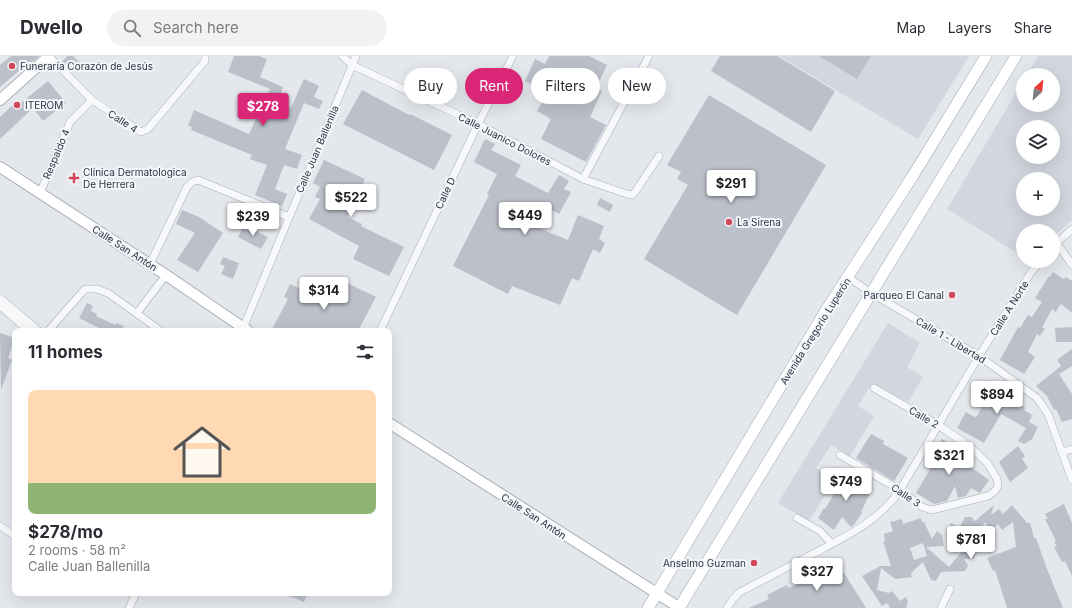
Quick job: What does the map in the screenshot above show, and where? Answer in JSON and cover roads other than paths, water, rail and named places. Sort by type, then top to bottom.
[{"type":"main road","name":"Avenida Gregorio Luperón","points":[[648,608],[796,359],[914,174],[986,56]]},
{"type":"main road","points":[[679,608],[1016,56]]},
{"type":"street","name":"Calle 4","points":[[49,56],[92,100],[141,132],[148,129],[205,60],[205,56]]},
{"type":"street","points":[[0,100],[49,56]]},
{"type":"street","name":"Calle Juanico Dolores","points":[[342,56],[352,65],[478,124],[583,178],[632,195],[659,156]]},
{"type":"street","name":"Calle Juan Ballenilla","points":[[245,328],[288,217],[356,56]]},
{"type":"street","name":"Calle D","points":[[381,328],[478,124],[513,56]]},
{"type":"street","points":[[583,178],[649,56]]},
{"type":"street","name":"Respaldo 4","points":[[40,193],[70,122],[92,100]]},
{"type":"street","name":"Calle San Antón","points":[[0,167],[150,264],[241,328]]},
{"type":"street","points":[[150,264],[187,187],[192,182],[198,180],[288,217]]},
{"type":"street","points":[[1060,240],[1072,229]]},
{"type":"street","points":[[1060,250],[1072,266]]},
{"type":"street","name":"Calle A Norte","points":[[727,608],[740,592],[832,544],[877,516],[890,503],[900,490],[979,356],[1035,268]]},
{"type":"street","points":[[137,314],[166,275]]},
{"type":"street","name":"Calle 1 - Libertad","points":[[848,277],[871,293],[979,356],[1037,398],[1048,414],[1072,480]]},
{"type":"street","points":[[51,328],[85,289],[97,289],[108,293],[158,328]]},
{"type":"street","points":[[0,298],[35,328]]},
{"type":"street","points":[[0,306],[26,328]]},
{"type":"street","name":"Calle 2","points":[[874,388],[938,425],[967,444],[988,464],[997,478],[998,488]]},
{"type":"street","name":"Calle San Antón","points":[[392,425],[679,608]]},
{"type":"street","points":[[1062,452],[1072,449]]},
{"type":"street","name":"Calle 3","points":[[840,456],[900,490],[922,507],[932,510],[988,496],[994,493],[998,488]]},
{"type":"street","points":[[797,518],[820,530],[832,544]]},
{"type":"street","points":[[0,526],[12,534]]},
{"type":"street","points":[[941,608],[950,589]]},
{"type":"street","points":[[129,608],[135,596]]},
{"type":"place","name":"Funeraría Corazón de Jesús","points":[[12,66]]},
{"type":"place","name":"ITEROM","points":[[17,105]]},
{"type":"place","name":"Clínica Dermatologica De Herrera","points":[[74,178]]},
{"type":"place","name":"La Sirena","points":[[729,222]]},
{"type":"place","name":"Parqueo El Canal","points":[[952,295]]},
{"type":"place","name":"Anselmo Guzman","points":[[754,563]]}]
